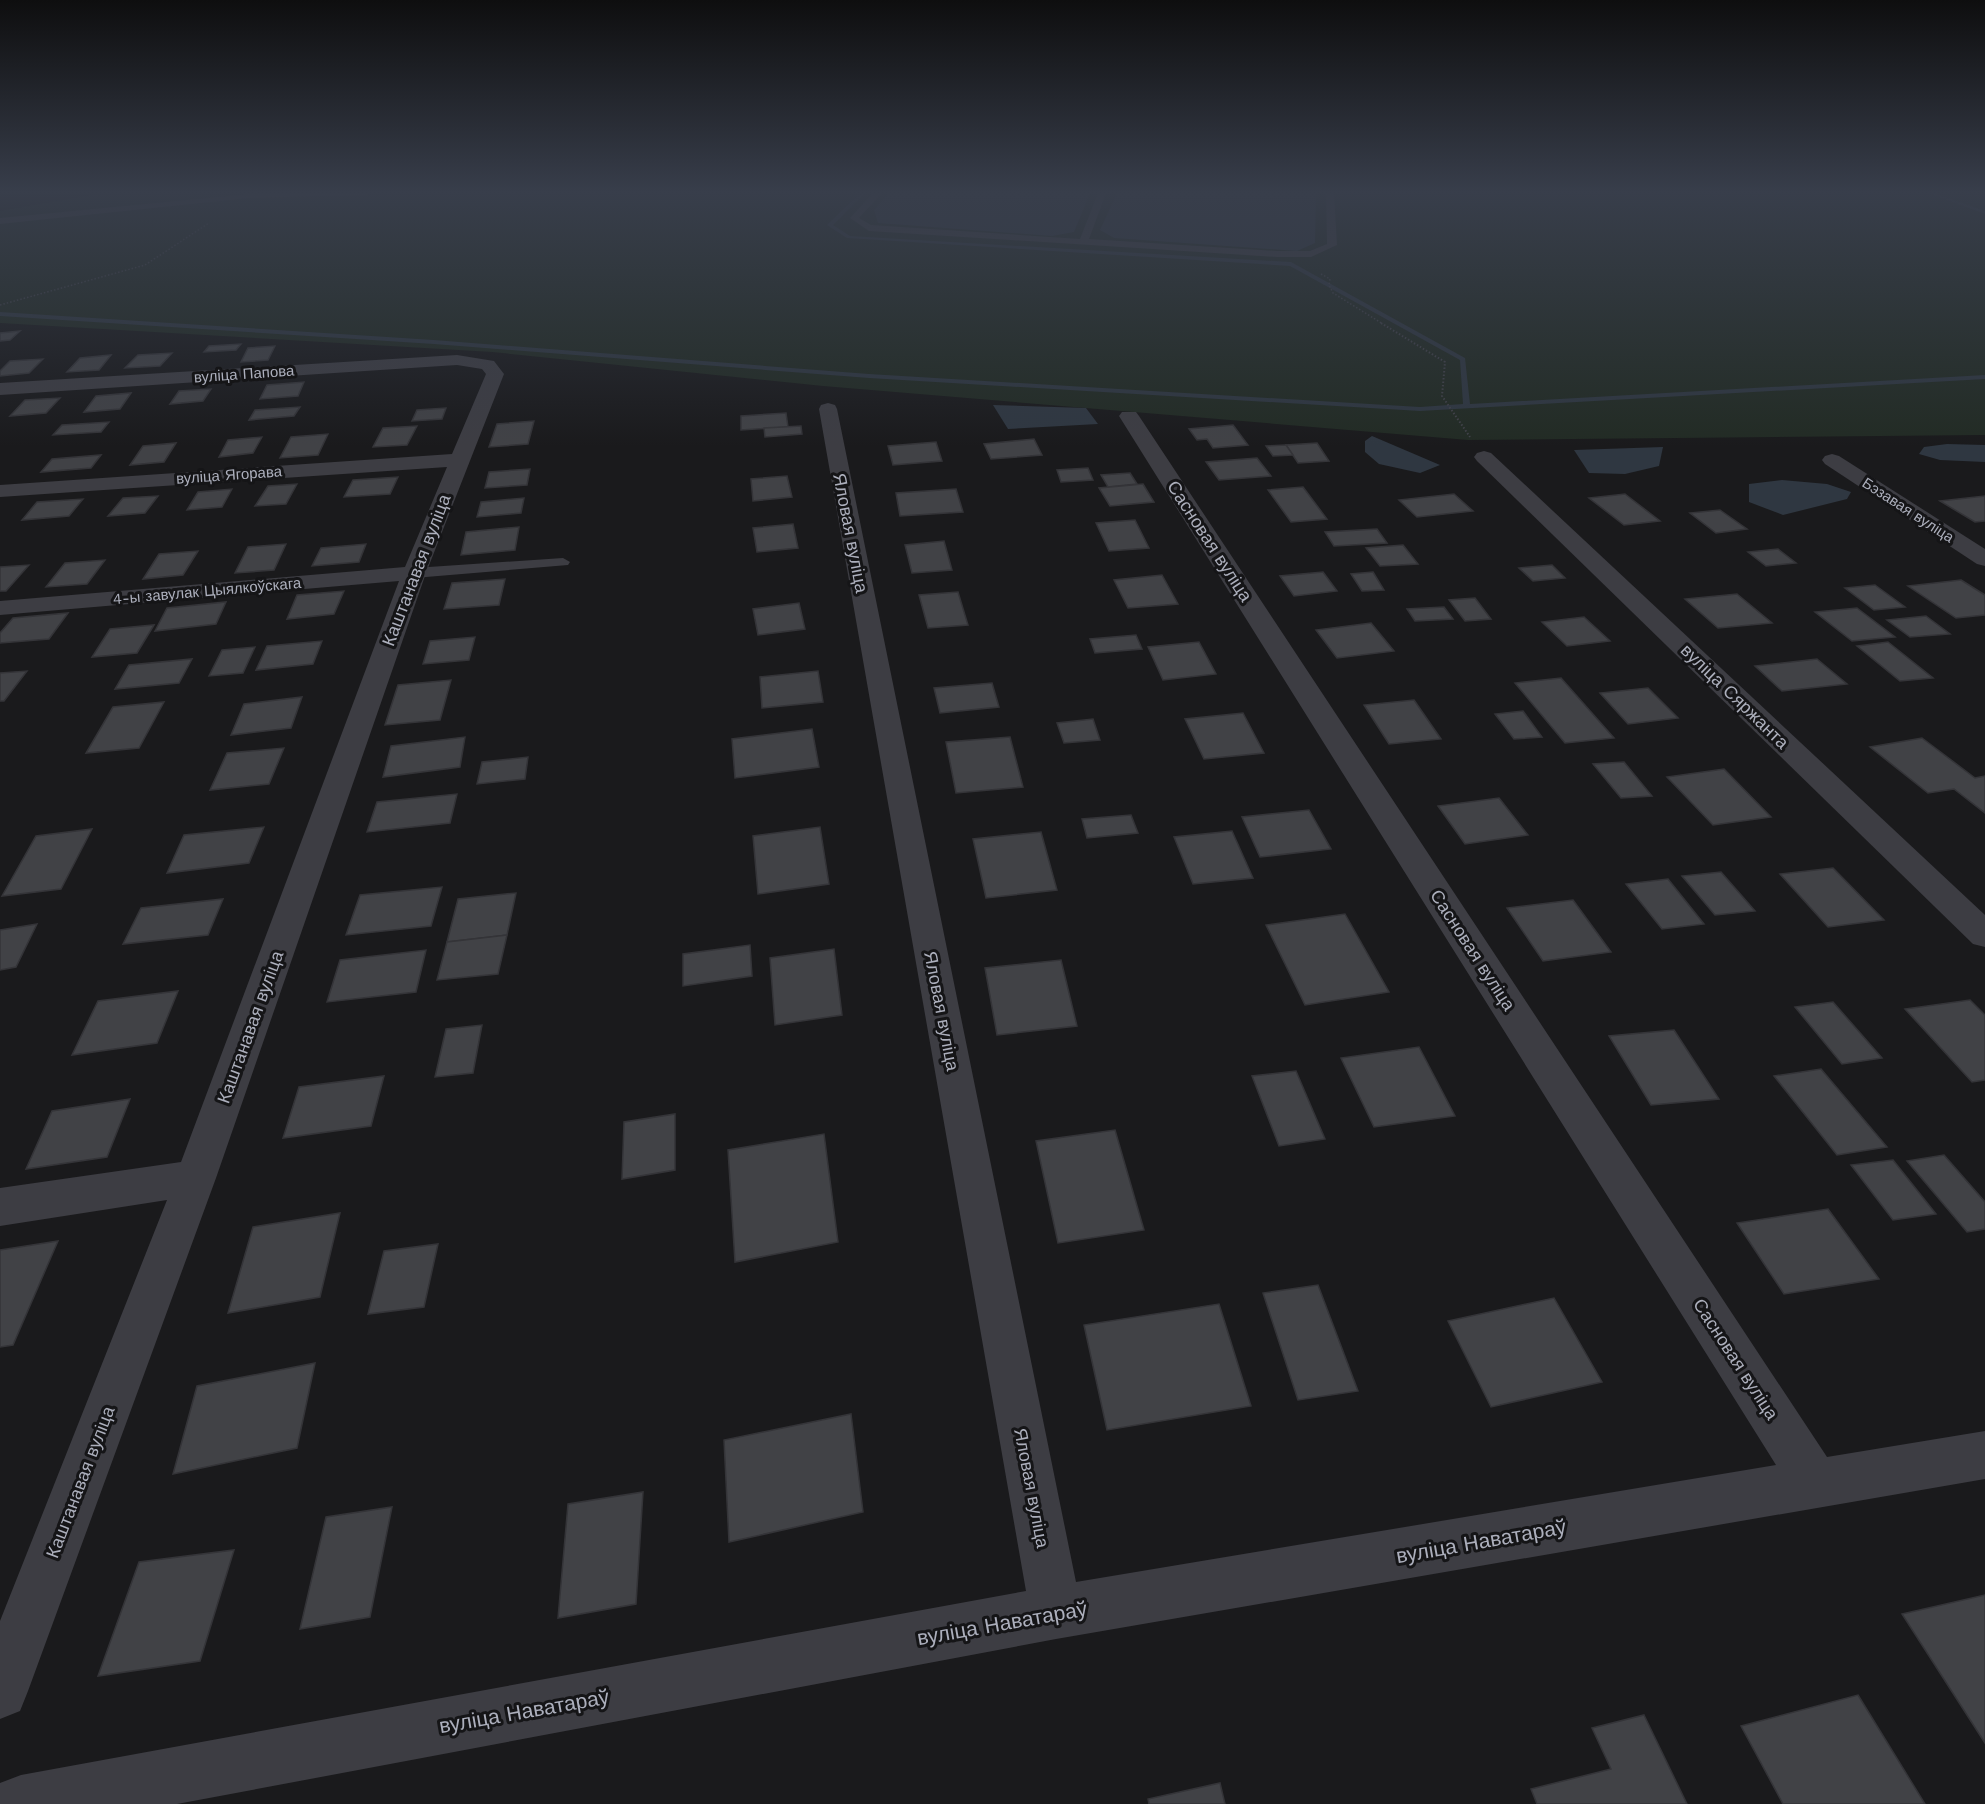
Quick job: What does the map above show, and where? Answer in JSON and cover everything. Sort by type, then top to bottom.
[{"type":"street","name":"вуліца Папова","points":[[0,389],[457,360],[488,365]]},
{"type":"street","name":"Каштанавая вуліца","points":[[0,1691],[196,1178],[414,573],[495,374],[488,365]]},
{"type":"street","name":"Яловая вуліца","points":[[828,409],[1056,1612]]},
{"type":"street","name":"Сасновая вуліца","points":[[1130,416],[1816,1484]]},
{"type":"street","name":"вуліца Сяржанта","points":[[1484,457],[1985,935]]},
{"type":"street","name":"вуліца Ягорава","points":[[0,491],[459,460]]},
{"type":"street","name":"Бэзавая вуліца","points":[[1832,460],[1985,559]]},
{"type":"street","name":"4-ы завулак Цыялкоўскага","points":[[0,608],[414,573]]},
{"type":"street","points":[[0,1207],[196,1178]]},
{"type":"street","name":"вуліца Наватараў","points":[[21,1804],[1056,1612],[1985,1455]]},
{"type":"lane","points":[[414,573],[563,562]]},
{"type":"path","points":[[0,305],[101,277]]},
{"type":"path","points":[[1326,277],[1330,279],[1329,285],[1333,293],[1445,362],[1442,396],[1454,415]]},
{"type":"shaded area","points":[[0,277],[1985,277],[1985,435],[1468,440],[823,386],[492,352],[0,323]]},
{"type":"shaded area","points":[[993,405],[1086,408],[1098,424],[1008,429]]},
{"type":"shaded area","points":[[1372,436],[1440,465],[1420,473],[1379,464],[1365,452],[1365,441]]},
{"type":"shaded area","points":[[1947,444],[1985,445],[1985,462],[1940,460],[1919,454],[1924,447]]},
{"type":"shaded area","points":[[1663,447],[1659,466],[1625,474],[1589,473],[1574,450]]},
{"type":"shaded area","points":[[1782,480],[1827,484],[1851,492],[1847,499],[1783,515],[1749,502],[1749,484]]},
{"type":"building","points":[[20,331],[10,340],[0,341],[0,333]]},
{"type":"building","points":[[241,344],[236,350],[204,352],[209,346]]},
{"type":"building","points":[[275,346],[268,360],[241,362],[248,348]]},
{"type":"building","points":[[172,353],[160,366],[125,368],[138,355]]},
{"type":"building","points":[[111,355],[99,370],[67,372],[80,358]]},
{"type":"building","points":[[43,359],[29,373],[0,376],[0,371],[10,361]]},
{"type":"building","points":[[304,382],[298,396],[260,399],[267,385]]},
{"type":"building","points":[[211,389],[203,401],[170,404],[179,391]]},
{"type":"building","points":[[131,393],[120,409],[84,412],[96,396]]},
{"type":"building","points":[[60,398],[46,413],[10,416],[25,400]]},
{"type":"building","points":[[300,407],[294,416],[249,420],[255,410]]},
{"type":"building","points":[[446,408],[442,419],[412,421],[417,410]]},
{"type":"building","points":[[786,413],[788,427],[741,430],[741,416]]},
{"type":"building","points":[[534,421],[528,444],[489,447],[497,424]]},
{"type":"building","points":[[109,422],[101,432],[53,435],[62,425]]},
{"type":"building","points":[[1233,425],[1248,445],[1213,448],[1207,439],[1197,440],[1189,429]]},
{"type":"building","points":[[417,426],[407,445],[373,447],[383,428]]},
{"type":"building","points":[[801,426],[802,434],[765,437],[764,428]]},
{"type":"building","points":[[328,434],[318,455],[280,458],[291,437]]},
{"type":"building","points":[[262,437],[253,453],[219,457],[228,440]]},
{"type":"building","points":[[1034,439],[1042,455],[991,459],[984,444]]},
{"type":"building","points":[[936,442],[942,461],[893,465],[888,446]]},
{"type":"building","points":[[176,443],[164,462],[130,465],[143,446]]},
{"type":"building","points":[[1317,443],[1329,461],[1298,463],[1286,445]]},
{"type":"building","points":[[1286,445],[1293,455],[1273,456],[1266,446]]},
{"type":"building","points":[[101,455],[91,468],[41,472],[52,459]]},
{"type":"building","points":[[1257,458],[1271,476],[1219,480],[1206,462]]},
{"type":"building","points":[[1088,468],[1093,480],[1061,482],[1057,470]]},
{"type":"building","points":[[530,469],[527,485],[485,488],[489,472]]},
{"type":"building","points":[[1130,473],[1137,484],[1108,487],[1101,475]]},
{"type":"building","points":[[787,476],[792,497],[753,501],[751,479]]},
{"type":"building","points":[[398,477],[390,494],[344,497],[353,480]]},
{"type":"building","points":[[297,484],[286,504],[255,506],[268,486]]},
{"type":"building","points":[[1143,484],[1154,502],[1110,506],[1099,488]]},
{"type":"building","points":[[1303,487],[1327,519],[1291,522],[1268,490]]},
{"type":"building","points":[[232,489],[222,507],[187,510],[198,492]]},
{"type":"building","points":[[956,489],[963,512],[900,516],[896,493]]},
{"type":"building","points":[[1454,494],[1473,511],[1417,517],[1399,500]]},
{"type":"building","points":[[1625,494],[1660,521],[1624,525],[1589,498]]},
{"type":"building","points":[[158,496],[145,513],[108,516],[123,498]]},
{"type":"building","points":[[1985,496],[1985,521],[1975,522],[1940,501]]},
{"type":"building","points":[[524,498],[521,513],[477,517],[481,502]]},
{"type":"building","points":[[83,499],[69,516],[22,520],[37,502]]},
{"type":"building","points":[[1720,510],[1747,529],[1716,533],[1690,513]]},
{"type":"building","points":[[1135,520],[1149,548],[1109,551],[1096,523]]},
{"type":"building","points":[[793,524],[798,548],[757,552],[753,528]]},
{"type":"building","points":[[519,527],[515,550],[461,555],[466,532]]},
{"type":"building","points":[[1377,529],[1387,543],[1334,546],[1325,532]]},
{"type":"building","points":[[944,541],[952,570],[912,573],[905,545]]},
{"type":"building","points":[[286,544],[274,570],[235,573],[248,547]]},
{"type":"building","points":[[366,544],[359,562],[312,566],[321,548]]},
{"type":"building","points":[[1403,545],[1418,564],[1380,566],[1366,548]]},
{"type":"building","points":[[1778,549],[1796,563],[1766,566],[1748,552]]},
{"type":"building","points":[[198,551],[183,575],[143,579],[159,554]]},
{"type":"building","points":[[105,560],[87,584],[46,587],[65,563]]},
{"type":"building","points":[[29,565],[6,591],[0,591],[0,567]]},
{"type":"building","points":[[1552,565],[1565,578],[1533,581],[1519,568]]},
{"type":"building","points":[[1323,572],[1337,591],[1294,596],[1280,576]]},
{"type":"building","points":[[1373,572],[1384,590],[1362,591],[1351,574]]},
{"type":"building","points":[[1162,575],[1178,604],[1128,608],[1114,580]]},
{"type":"building","points":[[505,579],[499,605],[444,609],[452,583]]},
{"type":"building","points":[[1961,580],[1985,595],[1985,615],[1956,618],[1908,586]]},
{"type":"building","points":[[1875,585],[1905,607],[1874,610],[1845,588]]},
{"type":"building","points":[[344,591],[334,614],[287,619],[297,595]]},
{"type":"building","points":[[958,592],[968,625],[928,628],[919,595]]},
{"type":"building","points":[[1737,594],[1772,623],[1718,628],[1685,599]]},
{"type":"building","points":[[1475,598],[1491,619],[1465,621],[1449,600]]},
{"type":"building","points":[[226,602],[216,624],[155,631],[167,608]]},
{"type":"building","points":[[799,603],[805,629],[758,635],[753,609]]},
{"type":"building","points":[[1444,607],[1453,619],[1415,621],[1407,609]]},
{"type":"building","points":[[1857,608],[1895,637],[1852,641],[1815,612]]},
{"type":"building","points":[[68,613],[49,639],[0,643],[0,633],[13,618]]},
{"type":"building","points":[[1926,616],[1950,634],[1910,637],[1887,620]]},
{"type":"building","points":[[1584,617],[1610,641],[1567,646],[1542,622]]},
{"type":"building","points":[[1371,623],[1394,651],[1337,658],[1316,630]]},
{"type":"building","points":[[154,625],[137,653],[92,657],[110,629]]},
{"type":"building","points":[[1136,635],[1142,649],[1095,653],[1090,639]]},
{"type":"building","points":[[475,637],[469,660],[423,664],[430,641]]},
{"type":"building","points":[[322,641],[313,664],[256,670],[267,646]]},
{"type":"building","points":[[1199,642],[1216,674],[1163,680],[1148,647]]},
{"type":"building","points":[[1888,642],[1933,678],[1900,681],[1857,646]]},
{"type":"building","points":[[255,647],[243,673],[209,676],[222,650]]},
{"type":"building","points":[[192,659],[179,683],[115,689],[129,665]]},
{"type":"building","points":[[1817,659],[1847,684],[1782,691],[1755,666]]},
{"type":"building","points":[[27,671],[4,701],[0,701],[0,673]]},
{"type":"building","points":[[818,671],[823,702],[762,708],[760,677]]},
{"type":"building","points":[[1561,678],[1614,738],[1565,743],[1515,683]]},
{"type":"building","points":[[451,680],[440,720],[385,725],[398,685]]},
{"type":"building","points":[[992,683],[999,707],[940,713],[934,688]]},
{"type":"building","points":[[1648,688],[1678,718],[1628,724],[1600,693]]},
{"type":"building","points":[[302,697],[291,728],[231,735],[244,704]]},
{"type":"building","points":[[1414,700],[1441,739],[1389,744],[1364,705]]},
{"type":"building","points":[[164,702],[139,748],[86,753],[113,707]]},
{"type":"building","points":[[1523,711],[1542,737],[1514,739],[1495,714]]},
{"type":"building","points":[[1243,713],[1264,753],[1204,759],[1185,719]]},
{"type":"building","points":[[1093,719],[1100,740],[1064,743],[1057,723]]},
{"type":"building","points":[[812,729],[819,767],[735,778],[732,739]]},
{"type":"building","points":[[465,737],[460,767],[383,777],[391,746]]},
{"type":"building","points":[[1010,737],[1023,787],[956,793],[946,742]]},
{"type":"building","points":[[1922,738],[1975,778],[1985,776],[1985,813],[1954,789],[1928,793],[1870,747]]},
{"type":"building","points":[[284,748],[269,784],[210,790],[227,753]]},
{"type":"building","points":[[528,757],[525,779],[477,784],[482,762]]},
{"type":"building","points":[[1624,762],[1652,796],[1621,798],[1593,764]]},
{"type":"building","points":[[1724,769],[1771,817],[1713,825],[1667,777]]},
{"type":"building","points":[[457,794],[450,823],[367,832],[377,802]]},
{"type":"building","points":[[1499,798],[1528,835],[1465,844],[1438,806]]},
{"type":"building","points":[[1309,810],[1331,849],[1260,857],[1242,817]]},
{"type":"building","points":[[1131,815],[1138,833],[1087,838],[1082,819]]},
{"type":"building","points":[[264,827],[249,863],[167,873],[184,835]]},
{"type":"building","points":[[820,827],[829,884],[758,894],[753,836]]},
{"type":"building","points":[[92,829],[61,889],[2,896],[36,836]]},
{"type":"building","points":[[1232,831],[1253,878],[1193,884],[1174,837]]},
{"type":"building","points":[[1041,832],[1057,890],[986,898],[973,839]]},
{"type":"building","points":[[1833,868],[1884,920],[1828,927],[1780,874]]},
{"type":"building","points":[[1721,872],[1755,911],[1715,915],[1682,876]]},
{"type":"building","points":[[1668,879],[1704,924],[1662,929],[1626,884]]},
{"type":"building","points":[[442,887],[431,926],[346,935],[360,895]]},
{"type":"building","points":[[516,893],[507,935],[447,942],[458,899]]},
{"type":"building","points":[[223,899],[208,935],[123,944],[141,908]]},
{"type":"building","points":[[1573,900],[1611,952],[1543,961],[1507,908]]},
{"type":"building","points":[[1345,914],[1389,992],[1305,1005],[1266,925]]},
{"type":"building","points":[[37,924],[16,967],[0,970],[0,930]]},
{"type":"building","points":[[507,935],[498,974],[437,980],[447,942]]},
{"type":"building","points":[[750,945],[752,976],[683,986],[683,954]]},
{"type":"building","points":[[834,949],[842,1015],[775,1025],[770,958]]},
{"type":"building","points":[[426,950],[416,992],[327,1002],[340,960]]},
{"type":"building","points":[[1061,960],[1077,1026],[997,1035],[985,968]]},
{"type":"building","points":[[178,991],[157,1043],[72,1055],[98,1001]]},
{"type":"building","points":[[1970,1000],[1985,1015],[1985,1080],[1972,1082],[1905,1009]]},
{"type":"building","points":[[1833,1002],[1882,1058],[1842,1064],[1795,1007]]},
{"type":"building","points":[[482,1025],[473,1073],[435,1077],[446,1029]]},
{"type":"building","points":[[1674,1030],[1719,1099],[1651,1105],[1609,1036]]},
{"type":"building","points":[[1419,1047],[1455,1116],[1374,1127],[1341,1058]]},
{"type":"building","points":[[1821,1069],[1887,1147],[1837,1155],[1774,1076]]},
{"type":"building","points":[[1296,1071],[1325,1139],[1279,1146],[1252,1076]]},
{"type":"building","points":[[384,1076],[371,1126],[283,1138],[299,1087]]},
{"type":"building","points":[[130,1099],[107,1157],[26,1169],[52,1111]]},
{"type":"building","points":[[675,1114],[675,1170],[622,1179],[624,1122]]},
{"type":"building","points":[[1115,1130],[1144,1230],[1058,1243],[1036,1141]]},
{"type":"building","points":[[824,1134],[838,1242],[735,1262],[728,1150]]},
{"type":"building","points":[[1944,1155],[1985,1202],[1985,1229],[1967,1232],[1907,1161]]},
{"type":"building","points":[[1893,1160],[1936,1214],[1893,1220],[1851,1165]]},
{"type":"building","points":[[1828,1209],[1879,1279],[1784,1294],[1737,1223]]},
{"type":"building","points":[[340,1213],[320,1297],[228,1313],[253,1227]]},
{"type":"building","points":[[58,1241],[13,1345],[0,1347],[0,1250]]},
{"type":"building","points":[[438,1244],[424,1307],[368,1314],[384,1251]]},
{"type":"building","points":[[1318,1285],[1358,1391],[1298,1400],[1263,1293]]},
{"type":"building","points":[[1554,1298],[1602,1382],[1491,1407],[1448,1321]]},
{"type":"building","points":[[1219,1304],[1251,1406],[1107,1430],[1084,1325]]},
{"type":"building","points":[[315,1363],[297,1448],[173,1474],[197,1386]]},
{"type":"building","points":[[851,1414],[863,1512],[729,1542],[724,1440]]},
{"type":"building","points":[[643,1492],[636,1604],[558,1618],[568,1504]]},
{"type":"building","points":[[392,1507],[370,1617],[300,1629],[326,1517]]},
{"type":"building","points":[[234,1550],[200,1661],[98,1676],[139,1562]]},
{"type":"building","points":[[1985,1595],[1985,1743],[1902,1614]]},
{"type":"building","points":[[1858,1695],[1925,1804],[1783,1804],[1741,1726]]},
{"type":"building","points":[[1644,1715],[1687,1804],[1537,1804],[1531,1789],[1611,1769],[1592,1728]]},
{"type":"building","points":[[1220,1783],[1225,1804],[1149,1804],[1148,1799]]},
{"type":"waterway","points":[[1315,277],[1463,359],[1467,406]]},
{"type":"waterway","points":[[0,314],[434,342],[869,376],[1420,409],[1985,377]]}]
